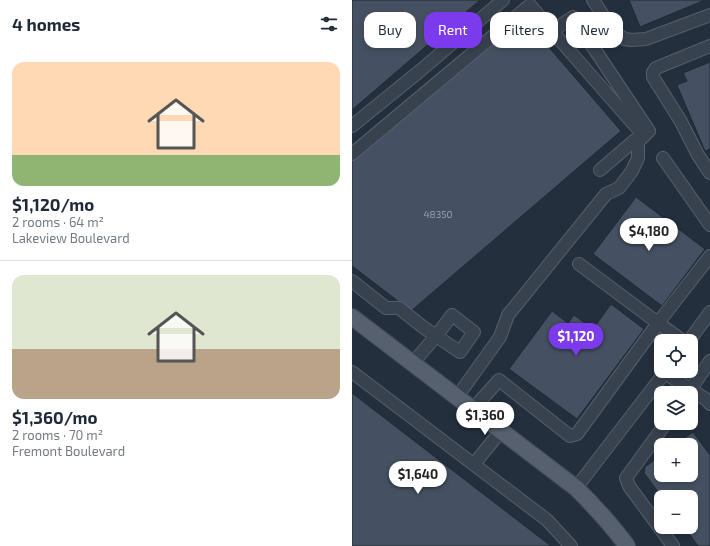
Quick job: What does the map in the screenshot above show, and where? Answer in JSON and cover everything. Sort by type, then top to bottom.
[{"type":"main road","points":[[354,322],[413,363],[576,488],[598,509],[628,546]]},
{"type":"street","points":[[352,126],[421,70],[503,0]]},
{"type":"street","points":[[593,0],[614,32],[625,39],[631,40],[646,39],[710,15]]},
{"type":"street","points":[[522,12],[530,5],[536,12]]},
{"type":"street","points":[[558,27],[573,17],[649,131],[641,139],[635,140],[600,170]]},
{"type":"street","points":[[352,154],[490,38]]},
{"type":"street","points":[[457,396],[500,337],[508,315],[606,194],[619,188],[632,171],[638,158],[641,139],[558,38]]},
{"type":"street","points":[[710,46],[656,68],[653,72],[653,77],[680,120],[698,155],[710,173]]},
{"type":"street","points":[[663,158],[710,225]]},
{"type":"street","points":[[473,409],[499,380],[570,436],[577,434],[658,323],[710,256]]},
{"type":"street","points":[[579,264],[673,334]]},
{"type":"street","points":[[352,281],[386,308],[399,308],[436,336],[413,363]]},
{"type":"street","points":[[694,334],[710,312]]},
{"type":"street","points":[[692,386],[710,361]]},
{"type":"street","points":[[352,372],[547,520],[570,546]]},
{"type":"street","points":[[576,488],[660,378]]},
{"type":"street","points":[[673,378],[683,386]]},
{"type":"street","points":[[698,396],[707,400],[710,404]]},
{"type":"street","points":[[474,464],[501,430]]},
{"type":"street","points":[[661,430],[626,478],[629,486],[673,546]]},
{"type":"building","points":[[352,0],[480,0],[466,12],[424,12],[424,48],[352,110]]},
{"type":"building","points":[[629,0],[705,0],[640,27]]},
{"type":"building","points":[[490,43],[490,48],[550,48],[621,131],[411,311],[352,266],[352,161]]},
{"type":"building","points":[[710,62],[710,149],[705,151],[677,85],[687,81],[683,73]]},
{"type":"building","points":[[636,197],[705,249],[662,306],[593,254]]},
{"type":"building","points":[[611,304],[644,329],[577,419],[509,369],[552,311],[568,323],[574,315],[593,329]]},
{"type":"building","points":[[352,393],[551,546],[352,546]]},
{"type":"building","points":[[693,432],[697,438],[685,438]]},
{"type":"building","points":[[698,439],[710,455],[710,546],[698,546],[689,534],[698,534],[698,490],[657,490],[644,473],[645,467],[654,460],[654,482],[698,482]]}]
